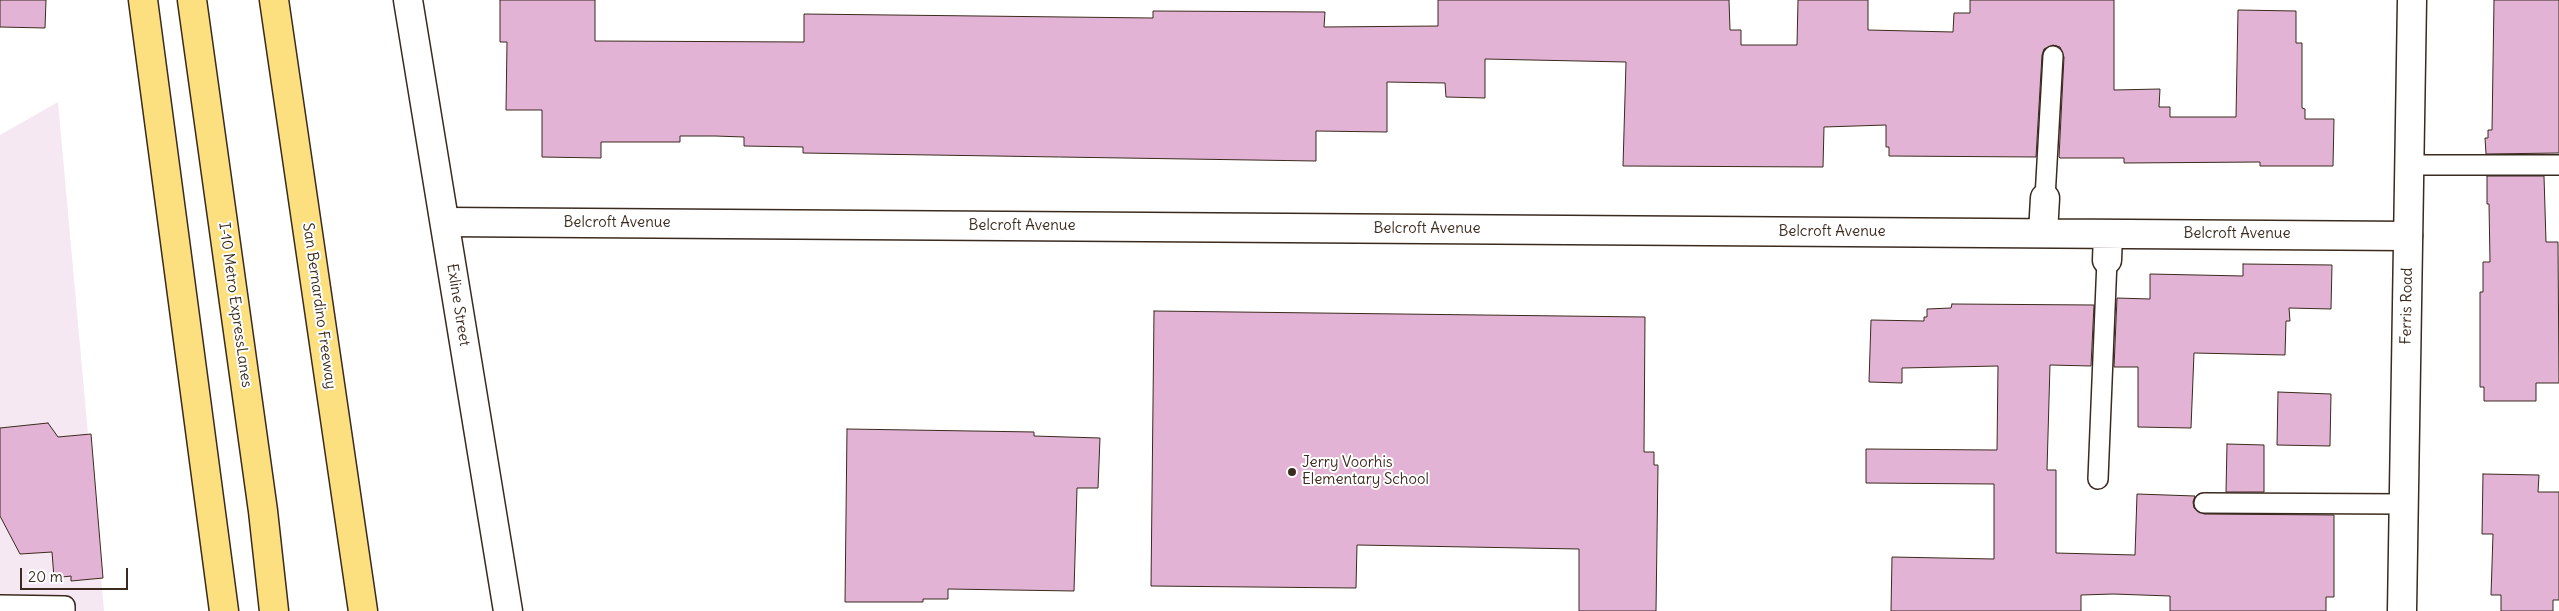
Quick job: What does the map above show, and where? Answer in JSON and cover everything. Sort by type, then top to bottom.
[{"type":"highway","points":[[143,0],[224,611]]},
{"type":"highway","name":"I-10 Metro ExpressLanes","points":[[192,0],[263,511],[274,611]]},
{"type":"highway","name":"San Bernardino Freeway","points":[[274,0],[363,611]]},
{"type":"street","name":"Exline Street","points":[[408,0],[508,611]]},
{"type":"street","name":"Ferris Road","points":[[2402,611],[2412,0]]},
{"type":"street","points":[[2043,233],[2045,198]]},
{"type":"street","name":"Belcroft Avenue","points":[[445,222],[2043,233],[2108,247],[2408,236]]},
{"type":"lane","points":[[2045,198],[2053,56]]},
{"type":"lane","points":[[2409,165],[2559,165]]},
{"type":"lane","points":[[2098,479],[2108,247]]},
{"type":"lane","points":[[2204,503],[2404,504]]},
{"type":"lane","points":[[0,605],[65,609]]},
{"type":"shaded area","points":[[58,102],[104,611],[0,611],[0,135]]},
{"type":"building","points":[[0,0],[46,0],[45,28],[0,27]]},
{"type":"building","points":[[500,0],[595,0],[595,41],[804,42],[804,14],[1153,18],[1153,11],[1325,12],[1324,27],[1438,26],[1438,0],[1729,0],[1730,30],[1741,30],[1741,45],[1797,45],[1798,0],[1868,0],[1868,30],[1953,32],[1954,13],[1970,13],[1970,0],[2114,0],[2114,90],[2160,89],[2159,107],[2170,107],[2170,117],[2236,117],[2238,10],[2296,11],[2296,43],[2302,43],[2302,108],[2305,109],[2305,119],[2334,119],[2333,166],[2260,166],[2260,162],[2124,163],[2124,158],[2060,158],[2064,57],[2060,47],[2053,45],[2044,49],[2042,55],[2036,157],[1889,156],[1889,147],[1886,147],[1886,125],[1824,127],[1823,167],[1623,166],[1626,62],[1485,59],[1485,98],[1446,97],[1445,83],[1387,82],[1387,132],[1316,131],[1316,161],[803,153],[803,147],[744,146],[744,137],[715,136],[680,136],[680,142],[601,142],[601,158],[542,157],[542,110],[506,110],[507,42],[500,42]]},
{"type":"building","points":[[2494,0],[2559,0],[2559,153],[2486,154],[2485,138],[2488,138],[2488,130],[2492,130]]},
{"type":"building","points":[[2487,176],[2544,176],[2546,242],[2558,242],[2559,383],[2536,383],[2536,401],[2484,401],[2484,387],[2480,387],[2480,292],[2483,292],[2483,262],[2490,262]]},
{"type":"building","points":[[2243,264],[2332,265],[2331,309],[2289,308],[2290,321],[2286,321],[2285,355],[2194,353],[2191,428],[2138,427],[2138,367],[2114,367],[2117,298],[2150,299],[2150,274],[2243,276]]},
{"type":"building","points":[[1952,304],[2094,305],[2091,366],[2050,365],[2047,470],[2056,470],[2056,553],[2135,555],[2137,494],[2195,496],[2194,508],[2204,514],[2334,515],[2334,597],[2326,597],[2326,611],[2170,611],[2170,596],[2113,594],[2081,595],[2081,611],[1891,611],[1892,557],[1994,559],[1994,484],[1866,483],[1866,449],[1997,450],[1998,366],[1902,368],[1902,383],[1869,382],[1871,320],[1924,321],[1924,317],[1927,317],[1927,309],[1951,308]]},
{"type":"building","points":[[1154,311],[1645,317],[1644,452],[1654,452],[1654,465],[1658,465],[1656,611],[1579,611],[1579,549],[1357,545],[1356,588],[1151,586]]},
{"type":"building","points":[[2278,392],[2331,394],[2330,446],[2277,445]]},
{"type":"building","points":[[48,423],[58,437],[91,434],[103,578],[71,581],[71,576],[54,578],[52,552],[20,554],[0,516],[0,428]]},
{"type":"building","points":[[847,429],[1034,432],[1034,436],[1100,438],[1098,488],[1077,488],[1074,591],[948,589],[948,599],[923,599],[923,602],[845,602]]},
{"type":"building","points":[[2227,444],[2264,445],[2264,492],[2226,492]]},
{"type":"building","points":[[2483,474],[2539,475],[2538,492],[2559,492],[2559,600],[2553,600],[2553,611],[2501,611],[2501,595],[2491,595],[2493,534],[2482,534]]},
{"type":"place","name":"Jerry Voorhis Elementary School","points":[[1292,472]]}]
